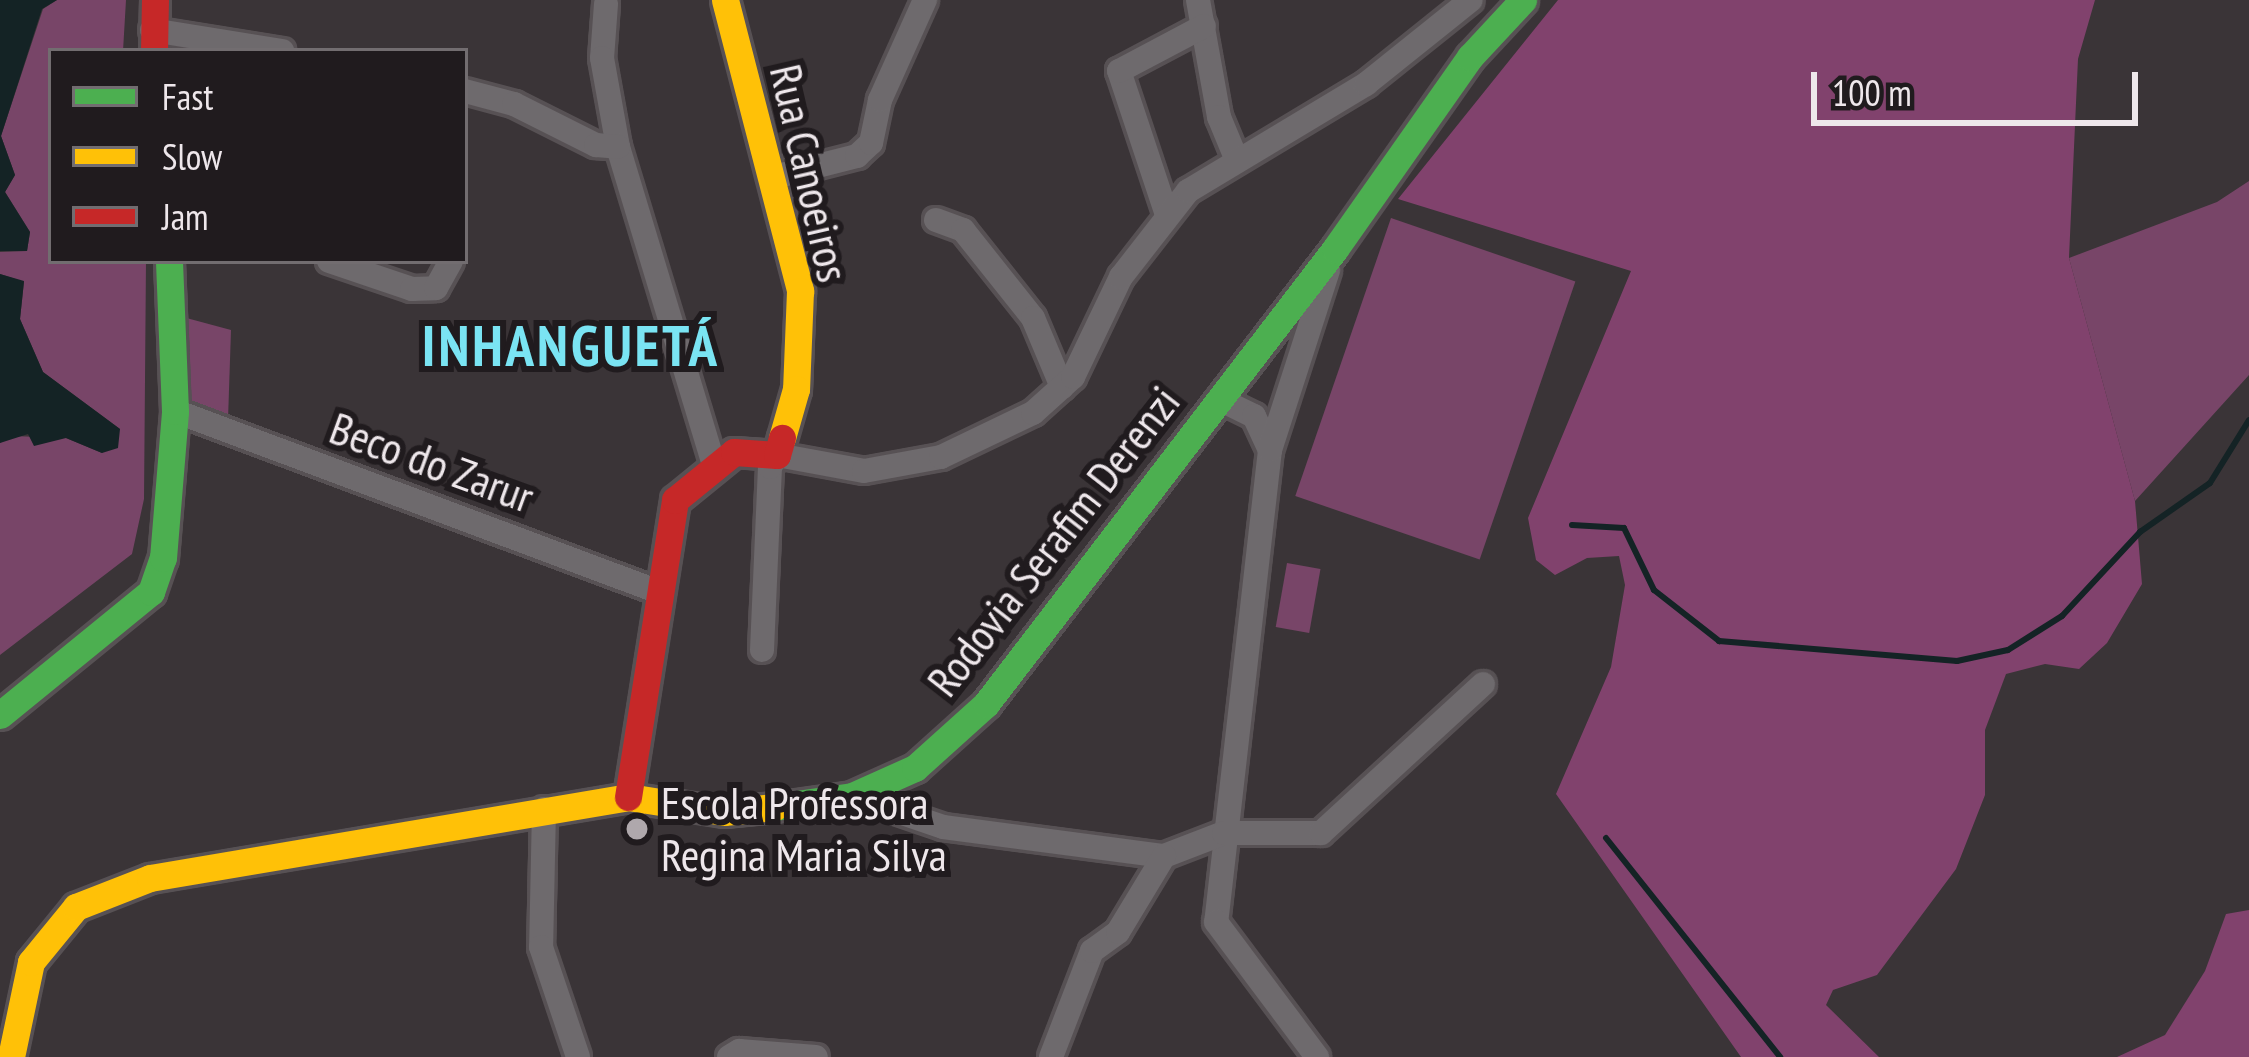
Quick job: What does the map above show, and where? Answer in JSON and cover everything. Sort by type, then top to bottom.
[{"type":"main road","name":"Rua Canoeiros","points":[[725,0],[800,291],[796,389],[777,455]]},
{"type":"main road","name":"Rodovia Serafim Derenzi","points":[[11,1057],[31,962],[76,907],[150,878],[628,797],[724,812],[852,796],[915,768],[986,704],[1335,249],[1470,57],[1523,0]]},
{"type":"main road","points":[[0,715],[151,592],[163,558],[175,411],[169,264]]},
{"type":"main road","points":[[628,797],[675,500],[734,452],[777,455]]},
{"type":"street","points":[[774,177],[823,159],[857,156],[871,143],[880,100],[926,0]]},
{"type":"street","points":[[1198,0],[1220,117],[1237,158]]},
{"type":"street","points":[[777,455],[864,471],[940,458],[1033,413],[1062,387],[1100,330],[1121,277],[1167,214],[1237,158],[1366,85],[1472,0]]},
{"type":"street","points":[[606,4],[602,58],[618,147],[714,464]]},
{"type":"street","points":[[153,24],[268,48]]},
{"type":"street","points":[[1167,214],[1119,71],[1204,26]]},
{"type":"street","points":[[468,92],[514,104],[596,146],[618,147]]},
{"type":"street","points":[[936,220],[963,230],[1034,318],[1062,387]]},
{"type":"street","points":[[1317,1057],[1216,922],[1270,450],[1335,249]]},
{"type":"street","points":[[338,264],[412,289],[436,288],[449,264]]},
{"type":"street","points":[[1277,324],[1303,348]]},
{"type":"street","points":[[1247,412],[1294,376]]},
{"type":"street","points":[[1219,400],[1247,412],[1270,450]]},
{"type":"street","name":"Beco do Zarur","points":[[175,411],[659,592]]},
{"type":"street","name":"Rua Canoeiros","points":[[762,650],[770,466],[777,455]]},
{"type":"street","points":[[852,796],[886,814],[943,827],[1164,856],[1223,833],[1326,831],[1483,684]]},
{"type":"street","points":[[544,809],[542,947],[578,1057]]},
{"type":"street","points":[[1051,1057],[1092,951],[1118,932],[1164,856]]},
{"type":"street","points":[[729,1057],[816,1057]]},
{"type":"shaded area","points":[[0,0],[57,0],[42,9],[1,136],[15,175],[5,192],[30,232],[27,251],[0,251]]},
{"type":"shaded area","points":[[57,0],[126,0],[123,48],[48,48],[48,264],[146,264],[144,499],[132,554],[0,655],[0,443],[12,436],[66,438],[102,453],[120,429],[43,372],[20,319],[24,282],[0,274],[0,252],[27,251],[30,232],[5,192],[15,175],[1,136],[43,9]]},
{"type":"shaded area","points":[[1558,0],[2095,0],[2078,59],[2069,258],[2135,501],[2142,584],[2107,643],[2079,669],[2045,664],[2006,674],[1985,730],[1985,795],[1956,869],[1877,975],[1833,990],[1826,1005],[1879,1057],[1741,1057],[1556,794],[1611,667],[1625,585],[1619,556],[1587,558],[1555,575],[1536,560],[1528,518],[1631,271],[1398,199]]},
{"type":"shaded area","points":[[2249,181],[2249,375],[2135,501],[2069,258],[2217,202]]},
{"type":"shaded area","points":[[1391,218],[1575,281],[1480,559],[1295,496]]},
{"type":"shaded area","points":[[0,274],[24,281],[20,319],[43,372],[120,429],[118,448],[102,453],[66,438],[34,446],[28,434],[0,443]]},
{"type":"shaded area","points":[[179,316],[231,330],[228,420],[184,406]]},
{"type":"shaded area","points":[[1287,563],[1320,569],[1309,633],[1276,627]]},
{"type":"shaded area","points":[[2249,910],[2249,1057],[2117,1057],[2165,1035],[2205,971],[2226,914]]},
{"type":"waterway","points":[[1572,525],[1624,528],[1654,590],[1719,641],[1957,661],[2008,650],[2062,616],[2140,532],[2210,483],[2249,420]]},
{"type":"waterway","points":[[1606,838],[1780,1057]]},
{"type":"traffic: fast","points":[[775,807],[852,796],[915,768],[986,704],[1335,249],[1470,57],[1523,0]]},
{"type":"traffic: fast","points":[[0,715],[151,592],[163,558],[175,411],[169,264]]},
{"type":"traffic: slow","points":[[725,0],[800,291],[796,389],[782,438]]},
{"type":"traffic: slow","points":[[11,1057],[31,962],[76,907],[150,878],[628,797],[724,812],[775,807]]},
{"type":"traffic: jam","points":[[154,48],[155,0]]},
{"type":"traffic: jam","points":[[628,797],[675,500],[734,452],[777,455],[782,438]]},
{"type":"place","name":"Escola Professora Regina Maria Silva","points":[[637,829]]},
{"type":"district","name":"INHANGUETÁ","points":[[571,346]]}]
